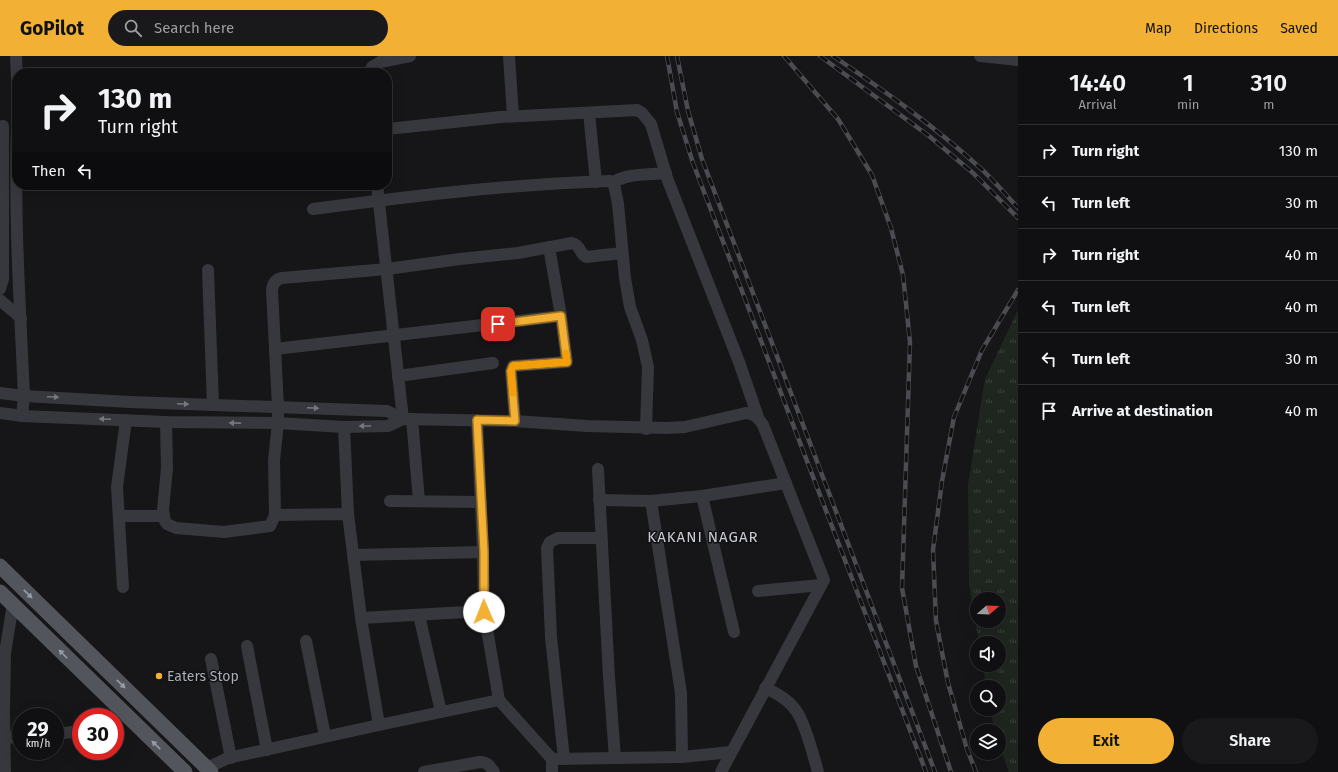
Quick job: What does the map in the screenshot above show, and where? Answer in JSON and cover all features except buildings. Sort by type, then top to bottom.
[{"type":"main road","points":[[0,566],[209,770]]},
{"type":"main road","points":[[0,592],[111,708]]},
{"type":"main road","points":[[124,720],[184,772]]},
{"type":"street","points":[[16,56],[17,68]]},
{"type":"street","points":[[372,68],[380,62],[410,56]]},
{"type":"street","points":[[509,56],[513,116]]},
{"type":"street","points":[[984,56],[1018,60]]},
{"type":"street","points":[[392,128],[513,116],[637,110],[642,113],[651,124],[666,173],[736,355],[758,417],[763,424],[824,580],[721,772]]},
{"type":"street","points":[[589,113],[596,182]]},
{"type":"street","points":[[0,289],[3,279],[2,126],[12,129]]},
{"type":"street","points":[[313,209],[507,186],[612,182],[617,179],[627,177],[666,173]]},
{"type":"street","points":[[612,182],[614,184],[618,204],[624,278],[630,307],[642,340],[648,368],[646,429]]},
{"type":"street","points":[[17,190],[24,396],[22,416]]},
{"type":"street","points":[[378,190],[398,376],[407,419],[419,501]]},
{"type":"street","points":[[166,422],[167,468],[163,516],[167,524],[176,528],[224,532],[270,526],[275,515],[274,460],[278,423],[272,290],[273,284],[278,279],[387,269],[518,253],[572,244],[576,244],[586,257],[622,253]]},
{"type":"street","points":[[515,421],[511,371],[513,366],[567,362],[549,247]]},
{"type":"street","points":[[208,270],[213,405]]},
{"type":"street","points":[[0,300],[21,318]]},
{"type":"street","points":[[275,349],[561,316]]},
{"type":"street","points":[[398,376],[493,363]]},
{"type":"street","points":[[0,393],[24,396],[130,402],[387,411],[407,419],[515,421],[646,429],[685,427],[746,412],[758,417]]},
{"type":"street","points":[[0,413],[22,416],[166,422],[278,423],[344,426],[388,426],[407,419]]},
{"type":"street","points":[[123,587],[117,487],[126,420]]},
{"type":"street","points":[[477,420],[484,552],[484,612],[499,700],[558,759],[682,757],[731,752]]},
{"type":"street","points":[[344,426],[348,514],[361,618],[379,725]]},
{"type":"street","points":[[598,470],[615,758]]},
{"type":"street","points":[[599,500],[652,501],[702,496],[786,483]]},
{"type":"street","points":[[702,496],[734,632]]},
{"type":"street","points":[[390,501],[481,502]]},
{"type":"street","points":[[652,501],[681,693],[682,757]]},
{"type":"street","points":[[275,515],[348,514]]},
{"type":"street","points":[[119,516],[163,516]]},
{"type":"street","points":[[552,772],[558,759],[547,548],[550,542],[558,538],[601,538]]},
{"type":"street","points":[[353,555],[484,552]]},
{"type":"street","points":[[758,591],[821,585]]},
{"type":"street","points":[[5,772],[5,653],[13,604]]},
{"type":"street","points":[[361,618],[484,612]]},
{"type":"street","points":[[419,615],[441,712]]},
{"type":"street","points":[[306,641],[325,736]]},
{"type":"street","points":[[247,646],[267,750]]},
{"type":"street","points":[[210,659],[231,758]]},
{"type":"street","points":[[765,688],[777,693],[798,713],[818,772]]},
{"type":"street","points":[[209,770],[231,758],[325,736],[499,700]]},
{"type":"street","points":[[4,738],[12,738]]},
{"type":"street","points":[[424,772],[486,762],[494,772]]},
{"type":"green space","points":[[1018,310],[1018,772],[1009,772],[1005,760],[1006,760],[1006,724],[993,724],[992,716],[1006,716],[1006,680],[985,680],[984,672],[1006,672],[1006,636],[978,636],[976,628],[1006,628],[1006,592],[970,592],[968,485],[985,379]]},
{"type":"railway","points":[[667,56],[677,112],[693,163],[926,772]]},
{"type":"railway","points":[[677,56],[688,111],[702,159],[935,772]]},
{"type":"railway","points":[[784,56],[838,119],[872,175],[891,228],[903,275],[910,342],[902,588],[916,666],[951,772]]},
{"type":"railway","points":[[820,56],[929,136],[973,173],[1018,218]]},
{"type":"railway","points":[[833,56],[926,122],[983,171],[1018,208]]},
{"type":"railway","points":[[976,772],[967,749],[948,683],[936,621],[933,550],[942,481],[954,417],[982,350],[1018,290]]},
{"type":"slow traffic","points":[[513,393],[511,371],[513,366],[567,362],[566,353]]},
{"type":"place","name":"Eaters Stop","points":[[159,676]]},
{"type":"district","name":"KAKANI NAGAR","points":[[703,537]]},
{"type":"route","points":[[484,612],[484,552],[477,420],[515,421],[511,371],[513,366],[567,362],[561,316],[498,324]]}]
